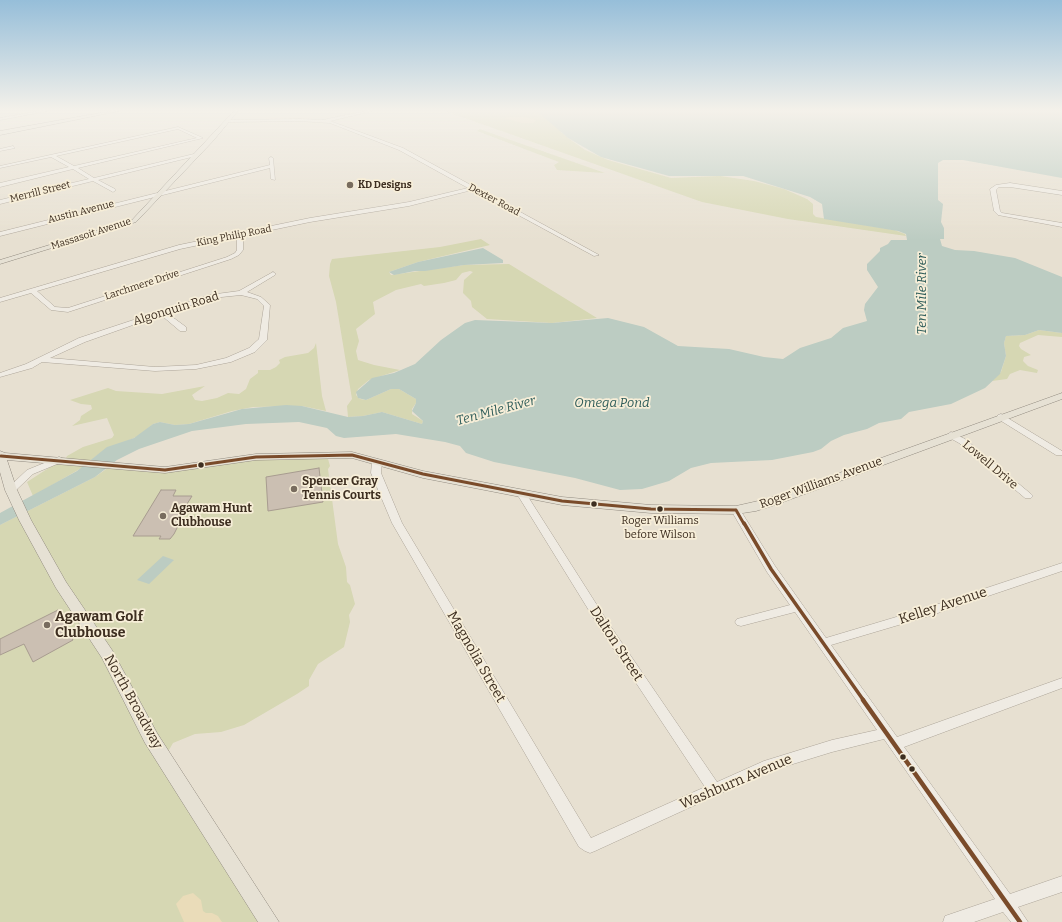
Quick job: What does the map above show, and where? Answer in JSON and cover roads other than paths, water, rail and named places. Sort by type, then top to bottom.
[{"type":"main road","name":"Massasoit Avenue","points":[[0,262],[130,223],[139,217],[198,154]]},
{"type":"main road","name":"Roger Williams Avenue","points":[[0,455],[164,470],[256,457],[352,455],[423,474],[562,501],[651,510],[736,510],[756,507],[771,502],[951,435],[1062,396]]},
{"type":"main road","name":"North Broadway","points":[[0,455],[11,490],[17,503],[61,585],[107,654],[151,738],[269,922]]},
{"type":"street","points":[[0,167],[61,154]]},
{"type":"street","points":[[0,185],[134,154]]},
{"type":"street","name":"Merrill Street","points":[[0,202],[198,154]]},
{"type":"street","name":"Dexter Road","points":[[411,154],[596,255]]},
{"type":"street","points":[[52,156],[113,190]]},
{"type":"street","points":[[271,158],[273,179]]},
{"type":"street","name":"Austin Avenue","points":[[0,234],[163,192],[272,166]]},
{"type":"street","points":[[1062,193],[1010,185],[998,186],[993,190],[997,211],[1000,214],[1062,225]]},
{"type":"street","name":"King Philip Road","points":[[0,300],[175,248],[311,220],[409,204],[473,188]]},
{"type":"street","name":"Larchmere Drive","points":[[33,291],[53,309],[68,310],[229,258],[238,254],[240,250],[240,234]]},
{"type":"street","points":[[241,293],[273,274]]},
{"type":"street","name":"Algonquin Road","points":[[0,374],[41,360],[73,344],[211,296],[241,293],[259,298],[267,305],[262,340],[252,350],[234,358],[196,367],[155,369],[41,360]]},
{"type":"street","points":[[162,313],[183,329]]},
{"type":"street","points":[[1001,417],[1059,453]]},
{"type":"street","name":"Lowell Drive","points":[[951,435],[962,441],[1028,496]]},
{"type":"street","points":[[11,490],[30,472],[59,460]]},
{"type":"street","name":"Magnolia Street","points":[[377,462],[376,473],[397,523],[584,842],[590,846]]},
{"type":"street","name":"Dalton Street","points":[[522,494],[605,627],[715,790]]},
{"type":"street","points":[[736,510],[771,569],[1020,922]]},
{"type":"street","name":"Kelley Avenue","points":[[823,643],[925,613],[1062,567]]},
{"type":"street","points":[[741,622],[798,607]]},
{"type":"street","points":[[895,744],[1062,683]]},
{"type":"street","name":"Washburn Avenue","points":[[590,846],[764,768],[795,757],[887,733]]},
{"type":"street","points":[[951,922],[1062,884]]},
{"type":"water","name":"Omega Pond","points":[[596,154],[1062,154],[1062,178],[963,160],[943,160],[938,163],[938,200],[943,204],[941,222],[944,228],[944,239],[940,239],[942,246],[955,250],[974,251],[1015,258],[1062,277],[1062,333],[1039,330],[1025,335],[1006,336],[1004,343],[1006,356],[1000,374],[985,388],[951,404],[909,412],[901,419],[879,423],[867,429],[844,435],[831,441],[821,449],[813,452],[772,460],[711,463],[691,468],[669,481],[642,489],[620,490],[575,478],[494,462],[466,453],[460,446],[445,442],[396,434],[344,438],[336,436],[327,428],[299,422],[246,424],[192,431],[139,449],[117,460],[95,477],[0,525],[0,513],[77,471],[107,447],[134,438],[153,424],[160,422],[175,425],[189,424],[242,409],[286,405],[302,406],[348,417],[382,412],[422,424],[423,421],[412,411],[416,403],[416,399],[399,389],[391,389],[366,400],[358,398],[356,392],[372,378],[394,373],[415,364],[441,340],[465,323],[475,320],[552,323],[608,318],[644,327],[678,346],[729,349],[764,357],[783,359],[800,348],[831,338],[843,328],[867,321],[864,310],[865,304],[878,287],[867,270],[867,264],[880,251],[880,248],[888,244],[891,240],[907,240],[906,234],[898,231],[824,219],[822,204],[810,197],[743,176],[669,176],[601,157]]},
{"type":"water","points":[[483,248],[503,260],[503,263],[464,265],[394,275],[389,272],[418,262]]},
{"type":"water","points":[[163,556],[174,560],[149,584],[137,580]]},
{"type":"place","name":"KD Designs","points":[[350,185]]},
{"type":"place","name":"Spencer Gray Tennis Courts","points":[[294,489]]},
{"type":"place","name":"Roger Williams before Wilson","points":[[660,509]]},
{"type":"place","name":"Agawam Hunt Clubhouse","points":[[163,516]]},
{"type":"place","name":"Agawam Golf Clubhouse","points":[[47,625]]},
{"type":"water label","name":"Ten Mile River","points":[[922,294]]},
{"type":"water label","name":"Ten Mile River","points":[[496,411]]}]
